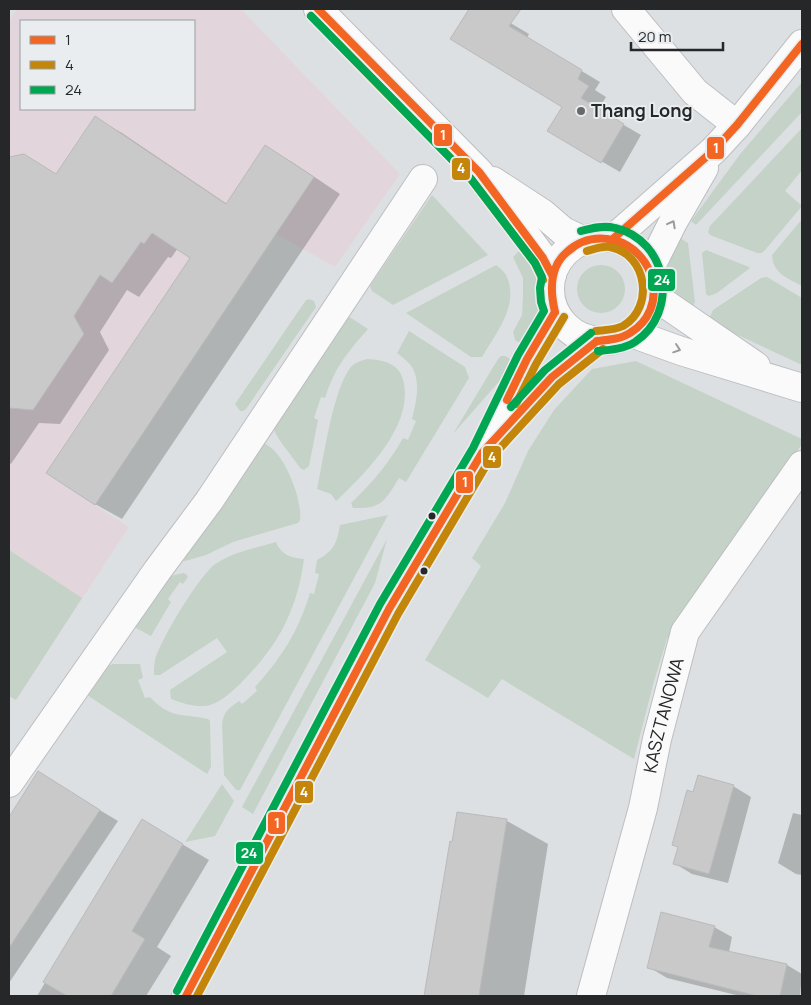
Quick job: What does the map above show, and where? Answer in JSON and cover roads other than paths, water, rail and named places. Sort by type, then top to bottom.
[{"type":"street","points":[[318,9],[479,172],[543,258],[552,275]]},
{"type":"street","points":[[626,9],[695,92],[737,125]]},
{"type":"street","points":[[614,238],[714,150],[737,125],[802,44]]},
{"type":"street","points":[[650,268],[673,222],[714,150]]},
{"type":"street","points":[[479,172],[542,213],[563,231],[584,240]]},
{"type":"street","points":[[9,783],[157,571],[210,501],[423,179]]},
{"type":"street","points":[[599,237],[614,238],[629,244],[641,254],[650,268],[654,281],[654,296],[650,310],[642,323],[631,333],[615,340],[598,341],[580,337],[566,326],[555,312],[551,300],[550,287],[552,275],[559,260],[570,248],[584,240],[599,237]]},
{"type":"street","points":[[654,296],[696,323],[776,380]]},
{"type":"street","points":[[186,996],[389,609],[482,453],[527,358],[555,312]]},
{"type":"street","points":[[631,333],[681,351],[802,388]]},
{"type":"street","points":[[482,453],[552,377],[598,341]]},
{"type":"street","name":"KASZTANOWA","points":[[591,996],[643,808],[657,739],[684,632],[802,466]]},
{"type":"place","name":"Thang Long","points":[[581,111]]}]
